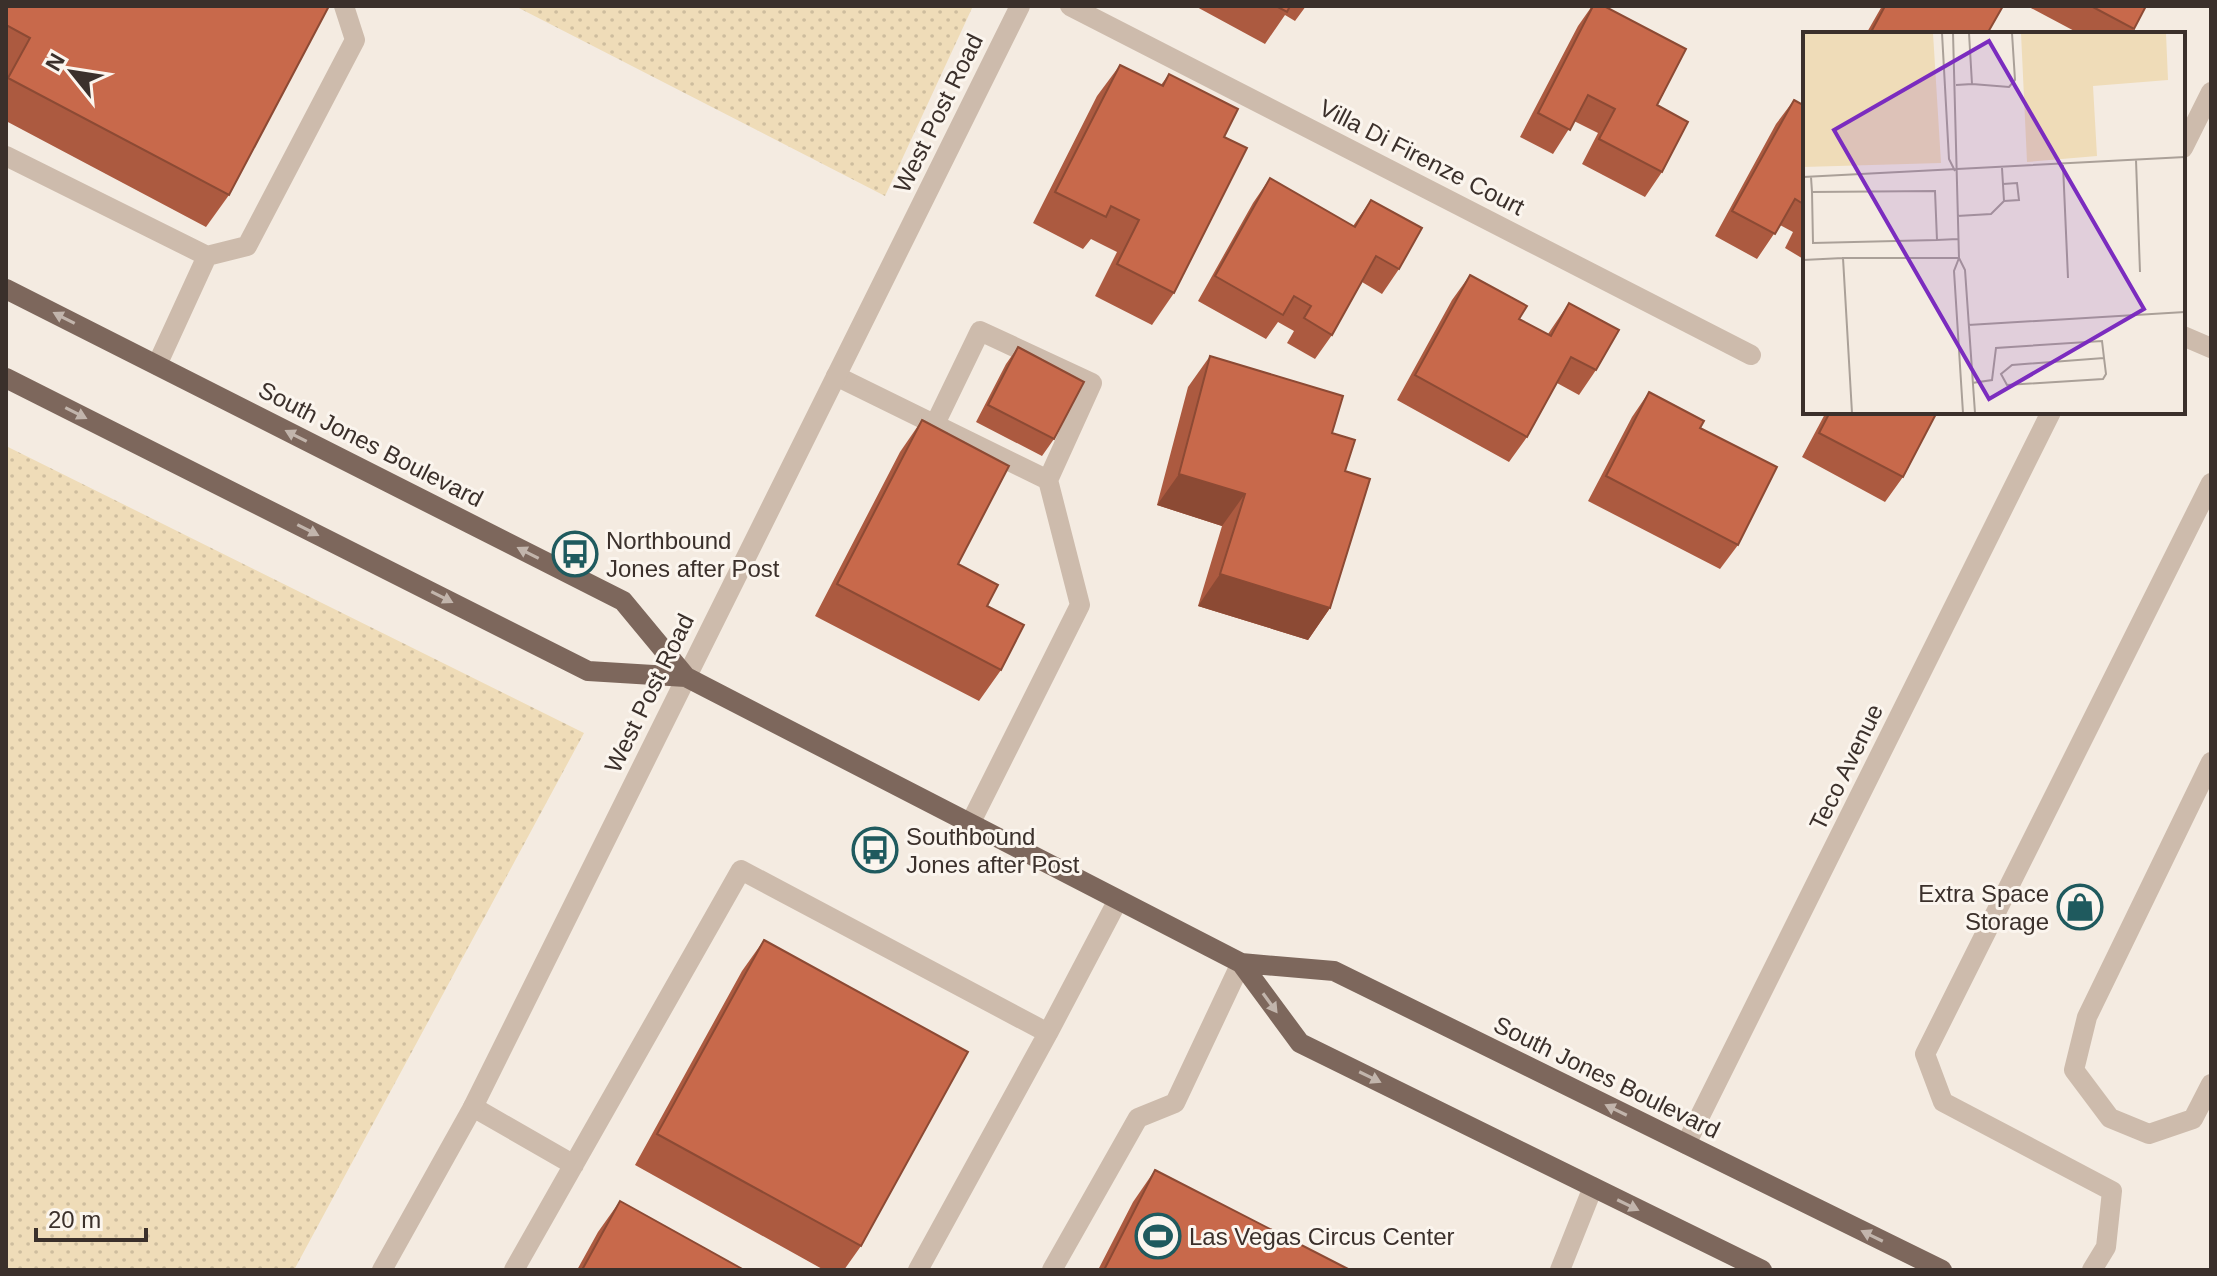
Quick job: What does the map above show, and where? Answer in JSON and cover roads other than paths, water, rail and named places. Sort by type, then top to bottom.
[{"type":"main road","name":"South Jones Boulevard","points":[[6,289],[623,601],[686,677],[1241,963],[1334,971],[1942,1270]]},
{"type":"main road","name":"South Jones Boulevard","points":[[6,378],[588,671],[686,677]]},
{"type":"main road","name":"South Jones Boulevard","points":[[1241,963],[1300,1043],[1762,1270]]},
{"type":"street","points":[[6,156],[207,256],[247,246],[355,40],[344,6]]},
{"type":"street","name":"West Post Road","points":[[382,1270],[473,1107],[1020,6]]},
{"type":"street","name":"Villa Di Firenze Court","points":[[1070,6],[1751,355]]},
{"type":"street","points":[[2185,144],[2211,92]]},
{"type":"street","points":[[157,365],[207,256]]},
{"type":"street","points":[[935,424],[980,331],[1092,383],[1048,480],[1080,605],[970,824]]},
{"type":"street","points":[[2185,337],[2211,348]]},
{"type":"street","points":[[836,376],[1048,480]]},
{"type":"street","name":"Teco Avenue","points":[[1686,1144],[2050,414]]},
{"type":"street","points":[[2092,1270],[2106,1247],[2112,1191],[1943,1102],[1925,1054],[2211,483]]},
{"type":"street","points":[[2211,762],[2087,1017],[2074,1070],[2110,1118],[2149,1134],[2193,1119],[2211,1084]]},
{"type":"street","points":[[514,1270],[741,870],[1048,1033]]},
{"type":"street","points":[[918,1270],[1118,900]]},
{"type":"street","points":[[1052,1270],[1138,1118],[1175,1103],[1241,963]]},
{"type":"street","points":[[473,1107],[574,1165]]},
{"type":"street","points":[[1560,1270],[1593,1187]]},
{"type":"place","name":"Northbound Jones after Post","points":[[575,554]]},
{"type":"place","name":"Southbound Jones after Post","points":[[875,850]]},
{"type":"place","name":"Extra Space Storage","points":[[2080,907]]},
{"type":"place","name":"Las Vegas Circus Center","points":[[1158,1236]]}]
